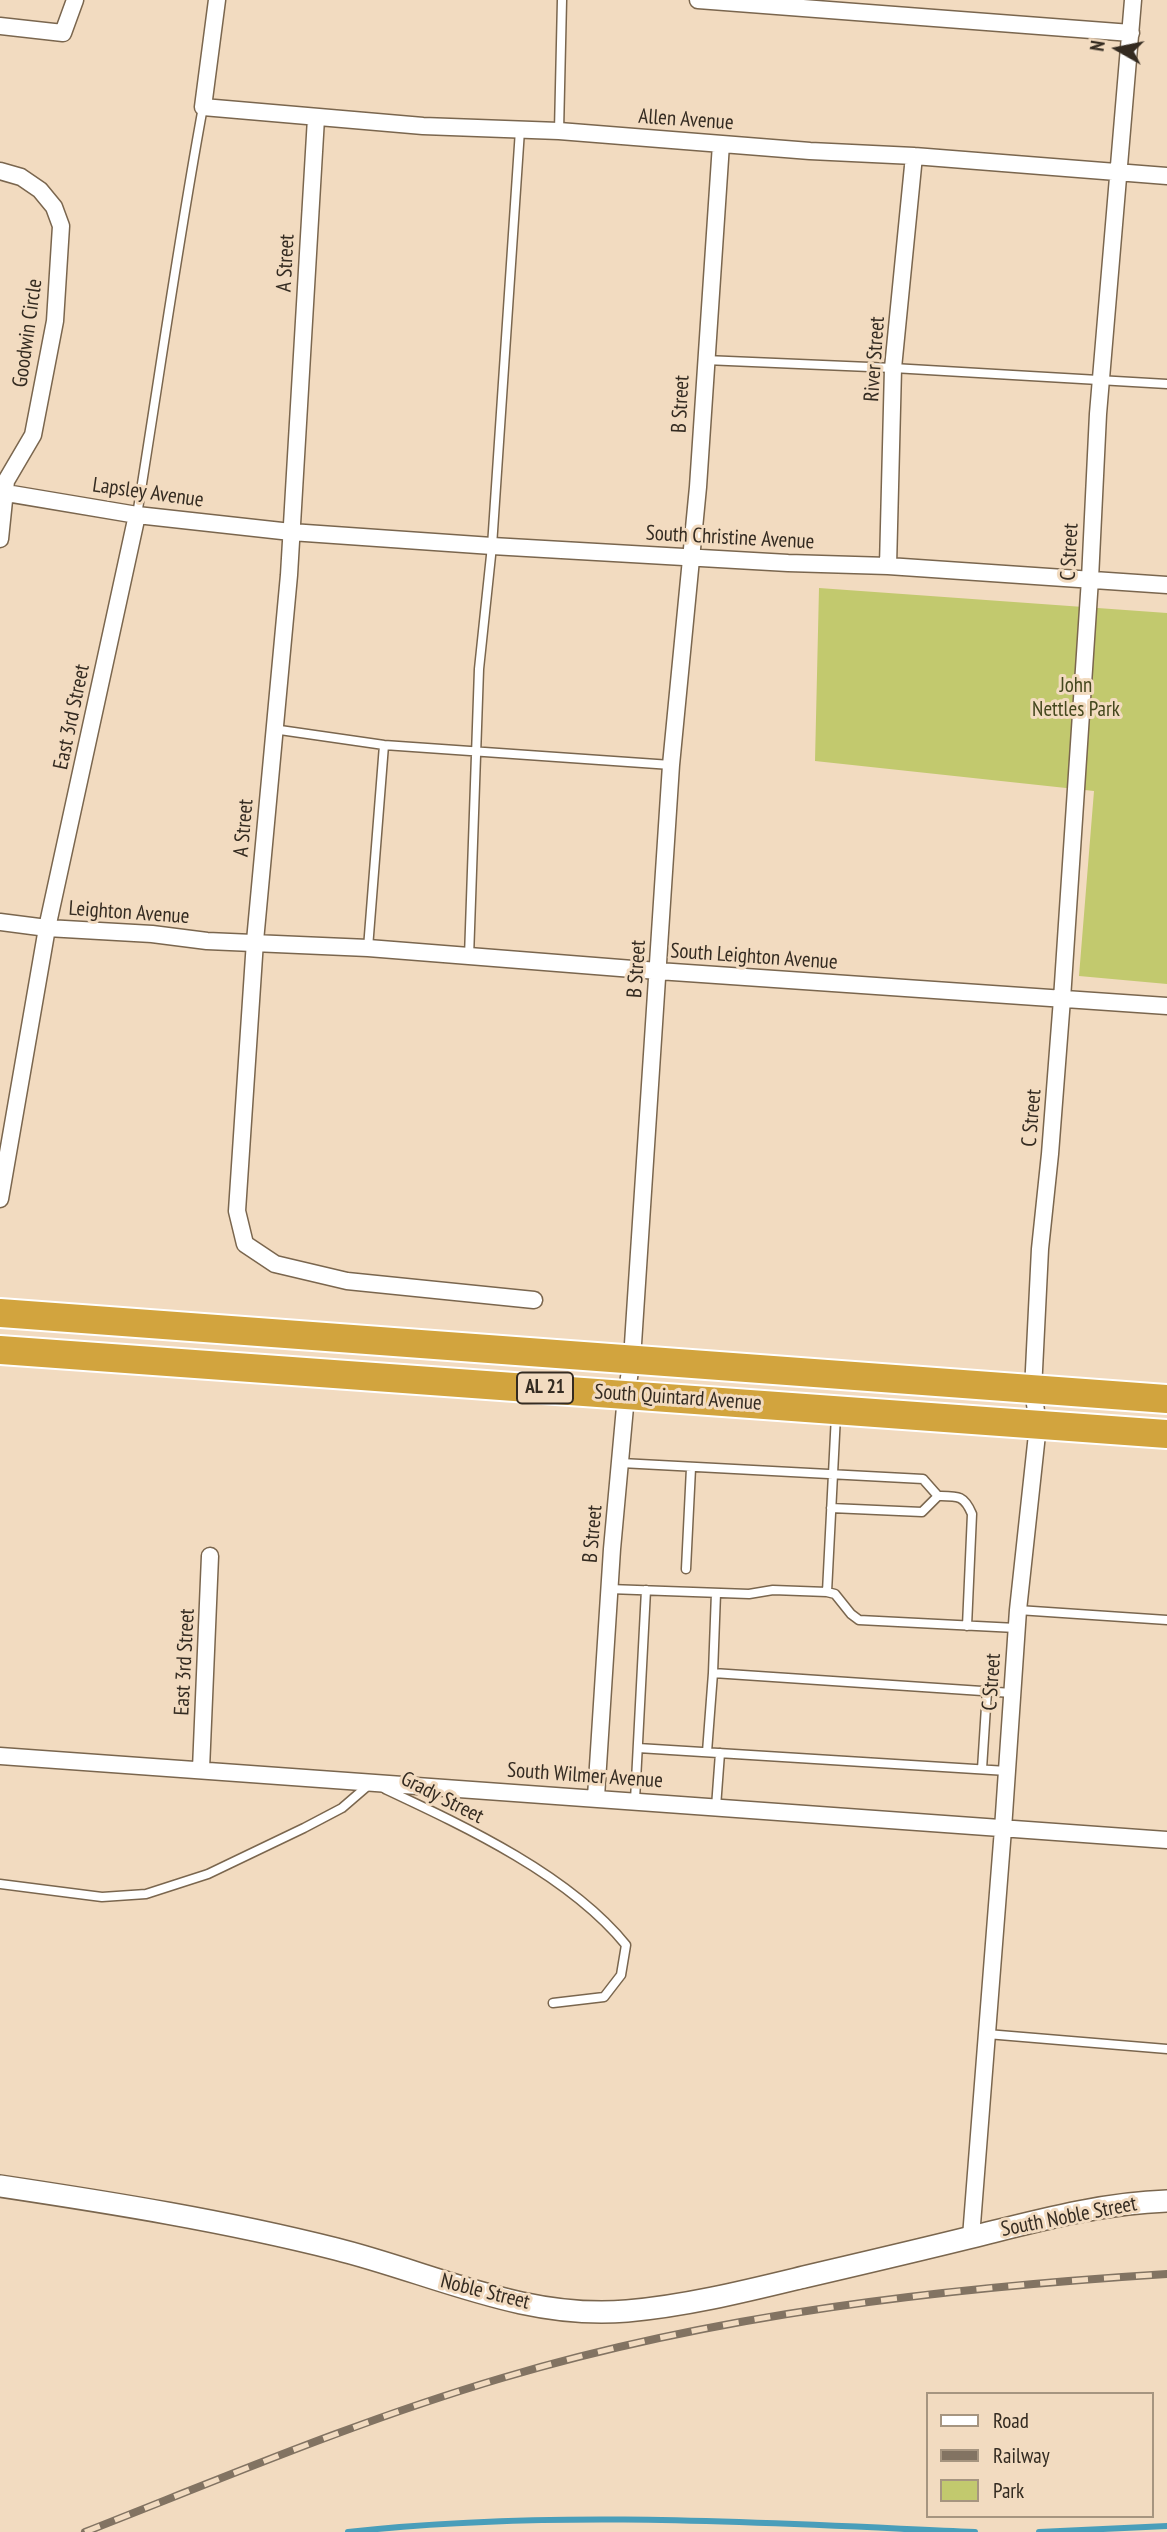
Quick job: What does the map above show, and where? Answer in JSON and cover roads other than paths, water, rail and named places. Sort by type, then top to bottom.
[{"type":"highway","name":"South Quintard Avenue","points":[[0,1312],[1167,1399]]},
{"type":"highway","name":"South Quintard Avenue","points":[[0,1350],[626,1396],[837,1408],[1167,1434]]},
{"type":"main road","name":"Noble Street","points":[[0,2186],[176,2213],[266,2232],[355,2254],[488,2296],[568,2312],[626,2311],[693,2301],[759,2288],[971,2237]]},
{"type":"main road","name":"South Noble Street","points":[[971,2237],[1105,2207],[1167,2201]]},
{"type":"street","points":[[0,26],[63,33],[75,0]]},
{"type":"street","points":[[203,107],[217,0]]},
{"type":"street","points":[[698,0],[1130,33]]},
{"type":"street","name":"C Street","points":[[971,2237],[1016,1628],[1038,1425],[1032,1390],[1040,1249],[1062,999],[1101,379],[1133,0]]},
{"type":"street","name":"Allen Avenue","points":[[203,107],[423,126],[559,131],[1167,176]]},
{"type":"street","name":"A Street","points":[[316,118],[289,575],[255,941],[237,1211],[245,1244],[275,1264],[347,1281],[534,1300]]},
{"type":"street","name":"B Street","points":[[596,1797],[609,1589],[626,1396],[632,1359],[671,765],[691,557],[721,144]]},
{"type":"street","name":"River Street","points":[[888,566],[893,368],[914,156]]},
{"type":"street","name":"Goodwin Circle","points":[[0,171],[22,177],[40,190],[54,207],[61,226],[55,321],[33,435],[1,493],[0,539]]},
{"type":"street","name":"Lapsley Avenue","points":[[1,493],[137,515],[290,532]]},
{"type":"street","name":"East 3rd Street","points":[[0,1199],[47,928],[137,515]]},
{"type":"street","name":"South Christine Avenue","points":[[290,532],[788,564],[888,566],[1167,585]]},
{"type":"street","name":"Leighton Avenue","points":[[0,922],[207,941],[255,941]]},
{"type":"street","name":"South Leighton Avenue","points":[[255,941],[1167,1006]]},
{"type":"street","name":"East 3rd Street","points":[[201,1769],[210,1556]]},
{"type":"street","name":"South Wilmer Avenue","points":[[0,1756],[1167,1840]]},
{"type":"lane","points":[[559,131],[562,0]]},
{"type":"lane","points":[[137,515],[166,340],[181,228],[203,107]]},
{"type":"lane","points":[[469,957],[479,669],[492,546],[520,130]]},
{"type":"lane","points":[[705,360],[1167,384]]},
{"type":"lane","points":[[273,729],[384,745],[671,765]]},
{"type":"lane","points":[[368,948],[384,745]]},
{"type":"lane","points":[[827,1592],[837,1408]]},
{"type":"lane","points":[[621,1463],[923,1479],[939,1496]]},
{"type":"lane","points":[[686,1569],[691,1468]]},
{"type":"lane","points":[[831,1508],[922,1512],[939,1496],[956,1496],[967,1502],[972,1514],[967,1626]]},
{"type":"lane","points":[[609,1589],[749,1594],[773,1590],[827,1592],[835,1594],[859,1620],[1016,1628]]},
{"type":"lane","points":[[635,1800],[646,1590]]},
{"type":"lane","points":[[707,1752],[716,1593]]},
{"type":"lane","points":[[1018,1610],[1167,1620]]},
{"type":"lane","points":[[713,1673],[1012,1693]]},
{"type":"lane","points":[[982,1769],[988,1691]]},
{"type":"lane","points":[[638,1748],[1007,1771]]},
{"type":"lane","points":[[716,1807],[720,1753]]},
{"type":"lane","name":"Grady Street","points":[[0,1884],[102,1897],[146,1894],[208,1874],[304,1828],[342,1808],[372,1782],[457,1822],[559,1884],[620,1937],[626,1945],[621,1975],[604,1997],[553,2003]]},
{"type":"lane","points":[[987,2034],[1167,2049]]},
{"type":"waterway","points":[[348,2532],[504,2521],[583,2520],[740,2522],[975,2532]]},
{"type":"waterway","points":[[1039,2532],[1167,2526]]},
{"type":"railway","points":[[85,2532],[396,2412],[502,2378],[583,2356],[665,2337],[831,2307],[999,2287],[1167,2274]]},
{"type":"park label","name":"John Nettles Park","points":[[1076,698]]}]
